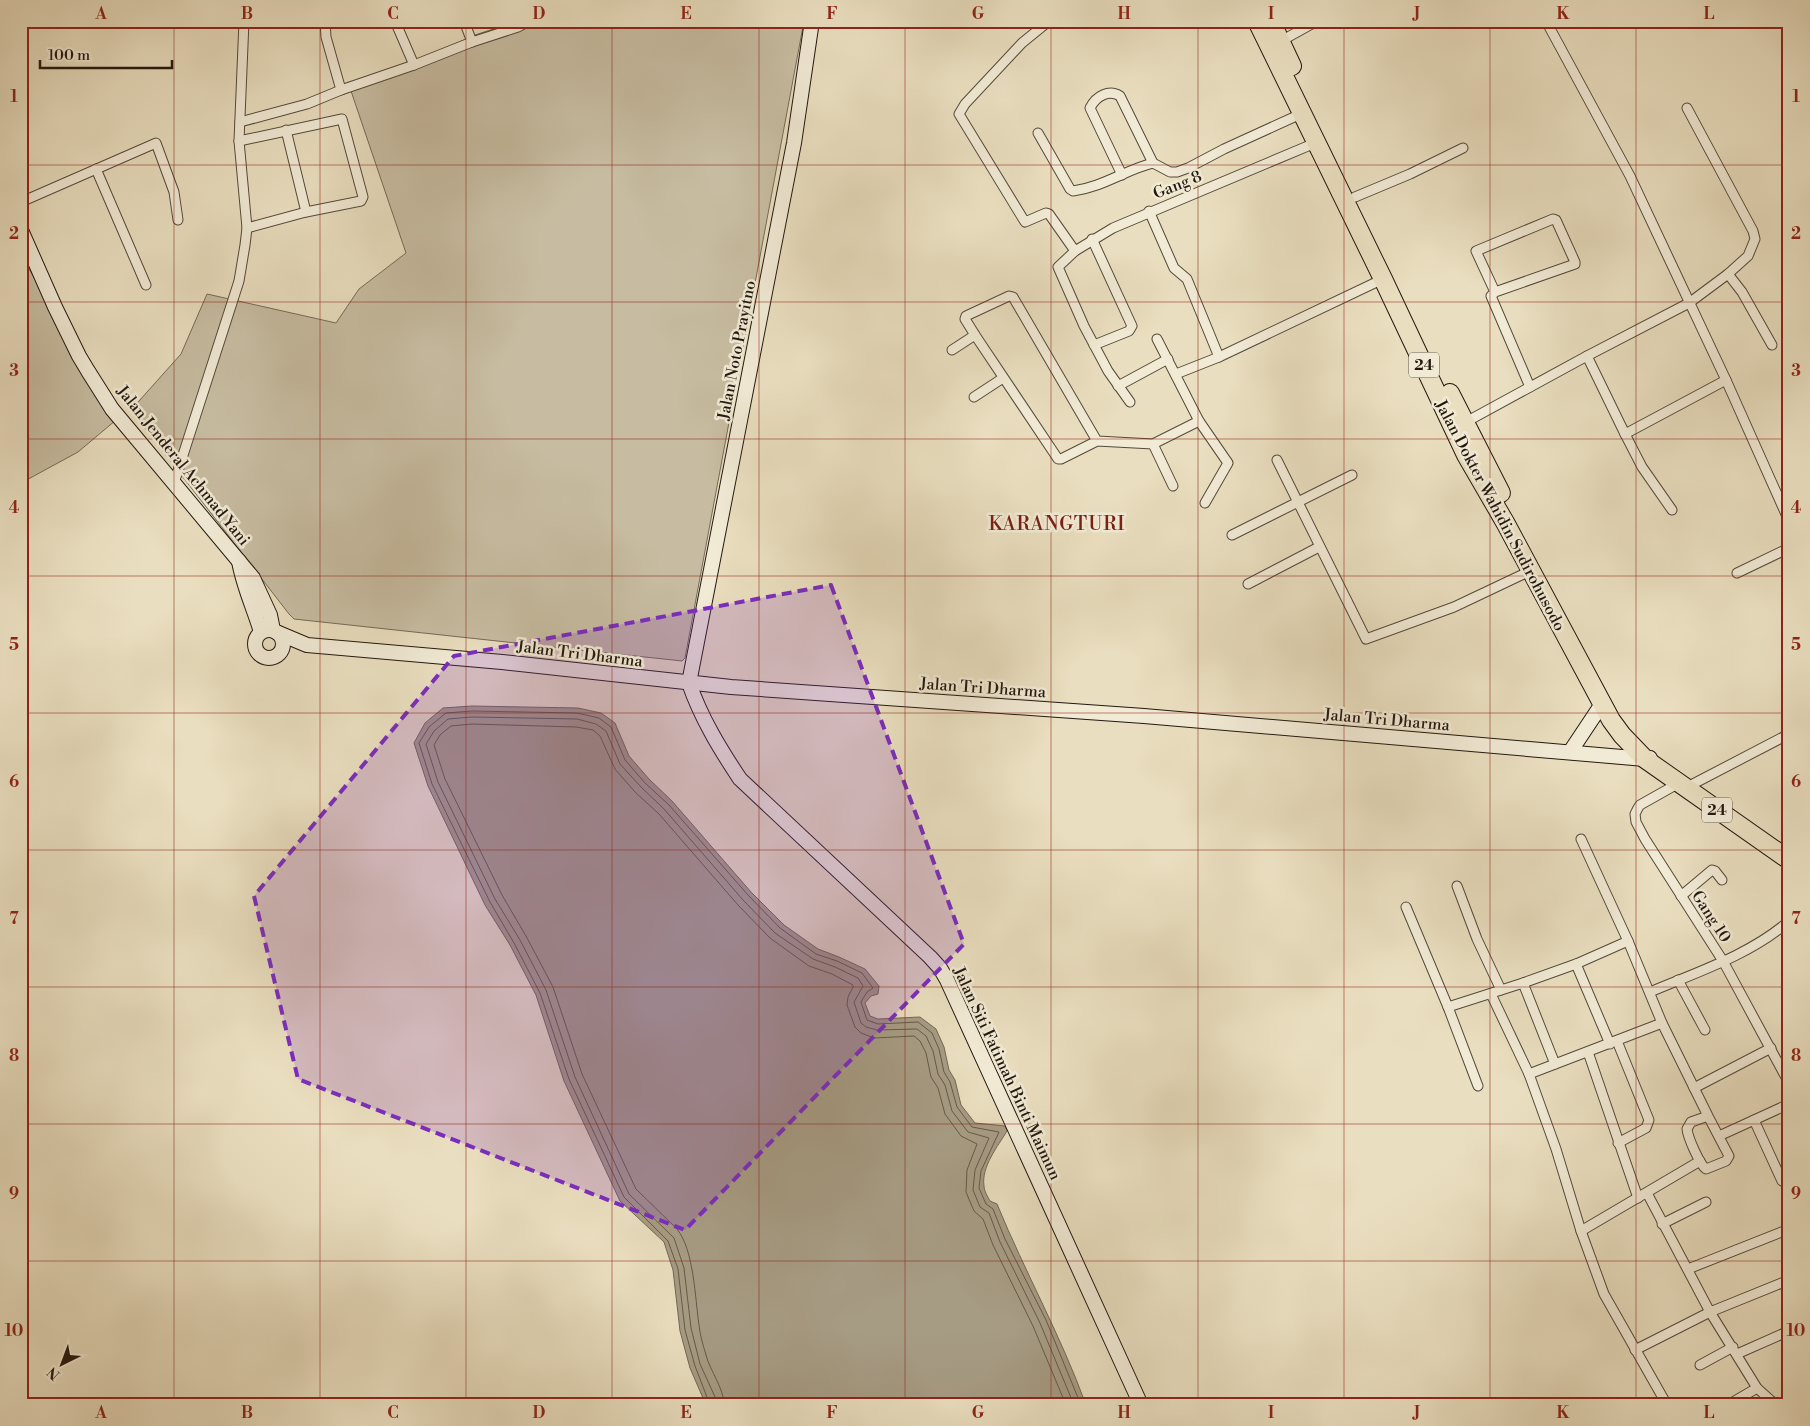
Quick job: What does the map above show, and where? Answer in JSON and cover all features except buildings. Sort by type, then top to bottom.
[{"type":"highway","name":"Jalan Dokter Wahidin Sudirohusodo","points":[[1257,21],[1355,197],[1464,422],[1605,700]]},
{"type":"highway","name":"Jalan Dokter Wahidin Sudirohusodo","points":[[1271,21],[1307,110],[1318,144],[1384,279],[1466,455],[1530,571],[1605,700],[1644,745],[1650,758],[1789,860]]},
{"type":"highway","name":"Jalan Dokter Wahidin Sudirohusodo","points":[[1686,784],[1789,851]]},
{"type":"main road","name":"Jalan Noto Prayitno","points":[[689,683],[794,143],[812,21]]},
{"type":"main road","name":"Jalan Jenderal Achmad Yani","points":[[21,230],[79,356],[112,409],[239,560],[242,579],[251,600],[270,631]]},
{"type":"main road","name":"Jalan Tri Dharma","points":[[270,631],[308,645],[492,661],[689,683],[1144,716],[1650,758]]},
{"type":"main road","points":[[270,631],[282,638],[282,647],[278,654],[267,658],[257,651],[256,640],[270,631]]},
{"type":"main road","name":"Jalan Tri Dharma","points":[[278,654],[308,645]]},
{"type":"main road","name":"Jalan Siti Fatimah Binti Maimun","points":[[689,683],[696,705],[718,747],[740,779],[940,968],[1141,1405]]},
{"type":"main road","points":[[1570,752],[1605,700]]},
{"type":"street","points":[[174,483],[239,281],[247,228],[239,141],[244,21]]},
{"type":"street","points":[[325,21],[326,37],[341,90]]},
{"type":"street","points":[[395,21],[414,65]]},
{"type":"street","points":[[464,21],[472,42]]},
{"type":"street","points":[[240,122],[307,104],[472,42],[518,27],[529,21]]},
{"type":"street","points":[[1048,21],[1022,43],[965,104],[959,114],[1025,222],[1049,214],[1075,251]]},
{"type":"street","points":[[1280,41],[1317,21]]},
{"type":"street","points":[[1546,21],[1630,176],[1726,380],[1789,522]]},
{"type":"street","points":[[1122,175],[1090,108],[1095,100],[1107,93],[1114,92],[1120,96],[1153,164]]},
{"type":"street","points":[[1464,422],[1689,303],[1728,274],[1748,256],[1755,239],[1753,231],[1687,108]]},
{"type":"street","points":[[1038,133],[1070,189],[1074,191],[1090,189],[1140,166],[1153,164],[1170,172],[1177,172],[1307,110]]},
{"type":"street","points":[[239,141],[342,119],[363,197],[361,201],[306,212],[247,228]]},
{"type":"street","points":[[286,130],[306,212]]},
{"type":"street","points":[[21,202],[156,143],[174,192],[178,220]]},
{"type":"street","name":"Gang 8","points":[[1094,345],[1057,268],[1075,251],[1092,239],[1149,211],[1308,146],[1318,144]]},
{"type":"street","points":[[1355,197],[1410,174],[1463,148]]},
{"type":"street","points":[[96,169],[146,286]]},
{"type":"street","points":[[1149,211],[1174,268],[1187,279],[1219,357]]},
{"type":"street","points":[[1495,292],[1476,252],[1553,219],[1556,220],[1575,262],[1574,264],[1491,295],[1530,387]]},
{"type":"street","points":[[1092,239],[1132,326],[1128,331],[1094,345],[1118,386],[1130,402]]},
{"type":"street","points":[[1728,274],[1742,292],[1772,345]]},
{"type":"street","points":[[1176,374],[1219,357],[1384,279]]},
{"type":"street","points":[[1097,441],[1013,297],[1009,296],[966,316],[965,319],[975,335],[1058,459],[1097,441],[1153,444],[1200,421]]},
{"type":"street","points":[[952,350],[975,335]]},
{"type":"street","points":[[1157,339],[1200,421],[1228,465],[1205,503]]},
{"type":"street","points":[[1587,356],[1642,467],[1672,510]]},
{"type":"street","points":[[1118,386],[1168,359]]},
{"type":"street","points":[[974,397],[1003,378]]},
{"type":"street","points":[[1625,434],[1726,380]]},
{"type":"street","points":[[1153,444],[1173,486]]},
{"type":"street","points":[[1277,460],[1366,639],[1454,607],[1530,571]]},
{"type":"street","points":[[1232,535],[1352,474]]},
{"type":"street","points":[[1248,584],[1319,547]]},
{"type":"street","points":[[1737,573],[1789,548]]},
{"type":"street","points":[[1686,784],[1789,734]]},
{"type":"street","name":"Gang 10","points":[[1686,784],[1640,805],[1635,814],[1636,822],[1723,961],[1789,1083]]},
{"type":"street","points":[[1581,839],[1628,941],[1662,1022],[1708,1116],[1729,1154],[1728,1160],[1706,1169],[1700,1161],[1687,1129],[1692,1122],[1708,1116]]},
{"type":"street","points":[[1681,896],[1712,870],[1722,880]]},
{"type":"street","points":[[1457,886],[1476,939],[1501,990]]},
{"type":"street","points":[[1406,906],[1478,1086]]},
{"type":"street","points":[[1650,992],[1723,961],[1774,933],[1789,921]]},
{"type":"street","points":[[1448,1007],[1576,964],[1628,941]]},
{"type":"street","points":[[1576,964],[1649,1120],[1646,1128],[1618,1143]]},
{"type":"street","points":[[1678,980],[1705,1030]]},
{"type":"street","points":[[1523,983],[1554,1064]]},
{"type":"street","points":[[1491,994],[1529,1074],[1604,1294],[1667,1405]]},
{"type":"street","points":[[1529,1074],[1662,1022]]},
{"type":"street","points":[[1694,1088],[1771,1048]]},
{"type":"street","points":[[1588,1052],[1618,1143],[1643,1195],[1688,1269],[1710,1312],[1757,1388],[1776,1405]]},
{"type":"street","points":[[1719,1136],[1789,1104]]},
{"type":"street","points":[[1754,1120],[1782,1181]]},
{"type":"street","points":[[1581,1231],[1700,1161]]},
{"type":"street","points":[[1662,1224],[1706,1202]]},
{"type":"street","points":[[1688,1269],[1789,1229]]},
{"type":"street","points":[[1635,1350],[1710,1312],[1789,1280]]},
{"type":"street","points":[[1700,1365],[1789,1331]]},
{"type":"street","points":[[1728,1405],[1757,1388]]},
{"type":"highlighted area","points":[[831,585],[964,944],[685,1230],[298,1079],[254,896],[454,656]]},
{"type":"shaded area","points":[[518,21],[804,21],[685,658],[682,661],[294,619],[131,410],[181,354],[207,294],[336,323],[359,289],[406,253],[351,91],[475,35]]},
{"type":"shaded area","points":[[21,255],[116,420],[78,452],[21,483]]},
{"type":"water","points":[[472,706],[578,708],[601,713],[615,723],[629,756],[672,801],[751,892],[784,925],[818,949],[865,969],[879,986],[878,994],[871,996],[865,1003],[870,1016],[878,1019],[920,1017],[936,1029],[944,1047],[949,1070],[955,1080],[961,1105],[975,1123],[1005,1126],[1007,1131],[995,1150],[985,1172],[985,1190],[990,1201],[997,1204],[1086,1405],[706,1405],[690,1368],[680,1331],[673,1270],[664,1242],[620,1201],[564,1081],[536,995],[510,945],[485,905],[428,786],[414,743],[425,723],[443,708]]},
{"type":"district","name":"KARANGTURI","points":[[1057,523]]}]
